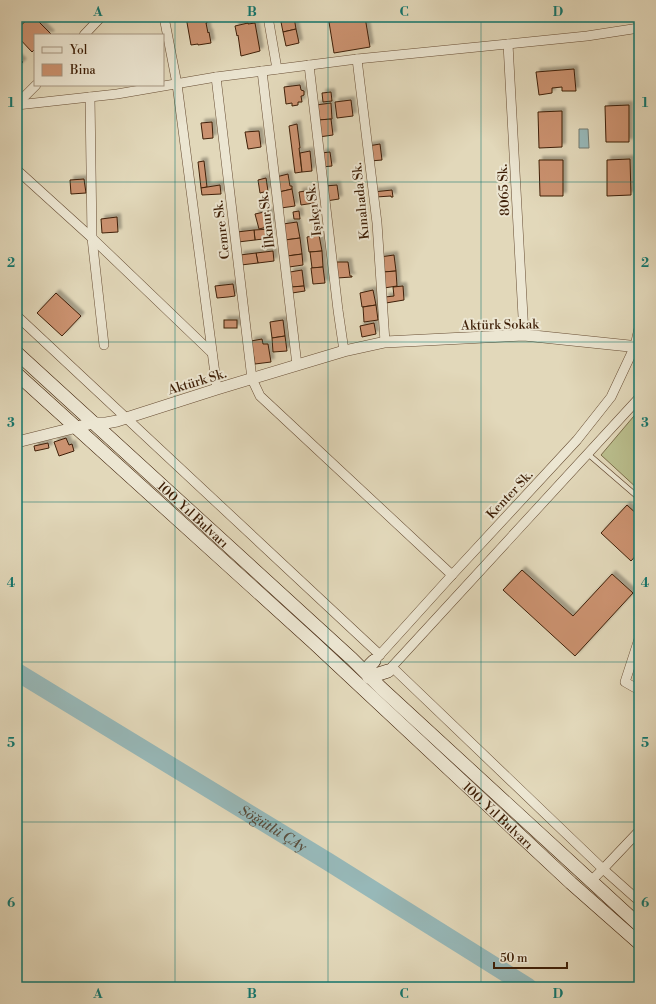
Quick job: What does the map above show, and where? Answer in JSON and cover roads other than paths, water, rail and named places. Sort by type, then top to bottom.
[{"type":"main road","name":"100. Yıl Bulvarı","points":[[17,353],[352,659],[639,925]]},
{"type":"main road","name":"100. Yıl Bulvarı","points":[[17,374],[360,686],[571,883],[639,943]]},
{"type":"main road","points":[[369,676],[370,665],[377,658]]},
{"type":"main road","points":[[360,686],[369,676],[390,669]]},
{"type":"street","points":[[85,34],[101,17]]},
{"type":"street","points":[[164,17],[177,84],[217,389]]},
{"type":"street","points":[[268,17],[277,69]]},
{"type":"street","points":[[636,17],[639,21]]},
{"type":"street","points":[[17,104],[117,94],[216,77],[357,59],[587,36],[639,28]]},
{"type":"street","name":"8065 Sk.","points":[[508,44],[524,335]]},
{"type":"street","name":"Kınalıada Sk.","points":[[357,59],[377,223],[385,342]]},
{"type":"street","name":"Işıkçı Sk.","points":[[309,65],[344,351]]},
{"type":"street","name":"İlknur Sk.","points":[[262,71],[297,365]]},
{"type":"street","name":"Cemre Sk.","points":[[216,77],[252,379],[260,396],[452,575]]},
{"type":"street","points":[[17,104],[35,86]]},
{"type":"street","points":[[90,97],[92,238],[104,345]]},
{"type":"street","points":[[17,170],[92,238],[212,353]]},
{"type":"street","points":[[17,316],[127,418],[377,658]]},
{"type":"street","name":"Kenter Sk.","points":[[377,658],[577,440],[610,398],[637,347],[639,328]]},
{"type":"street","name":"Aktürk Sokak","points":[[385,342],[524,335],[637,347]]},
{"type":"street","name":"Aktürk Sk.","points":[[17,442],[93,423],[117,421],[344,351],[385,342]]},
{"type":"street","points":[[639,398],[390,669],[639,901]]},
{"type":"street","points":[[639,639],[625,682],[639,690]]},
{"type":"street","points":[[591,881],[639,831]]},
{"type":"lane","points":[[588,454],[639,498]]},
{"type":"water","points":[[579,129],[588,129],[589,148],[579,148]]},
{"type":"waterway","name":"Söğütlü ÇAy","points":[[17,672],[327,861],[528,987]]}]
